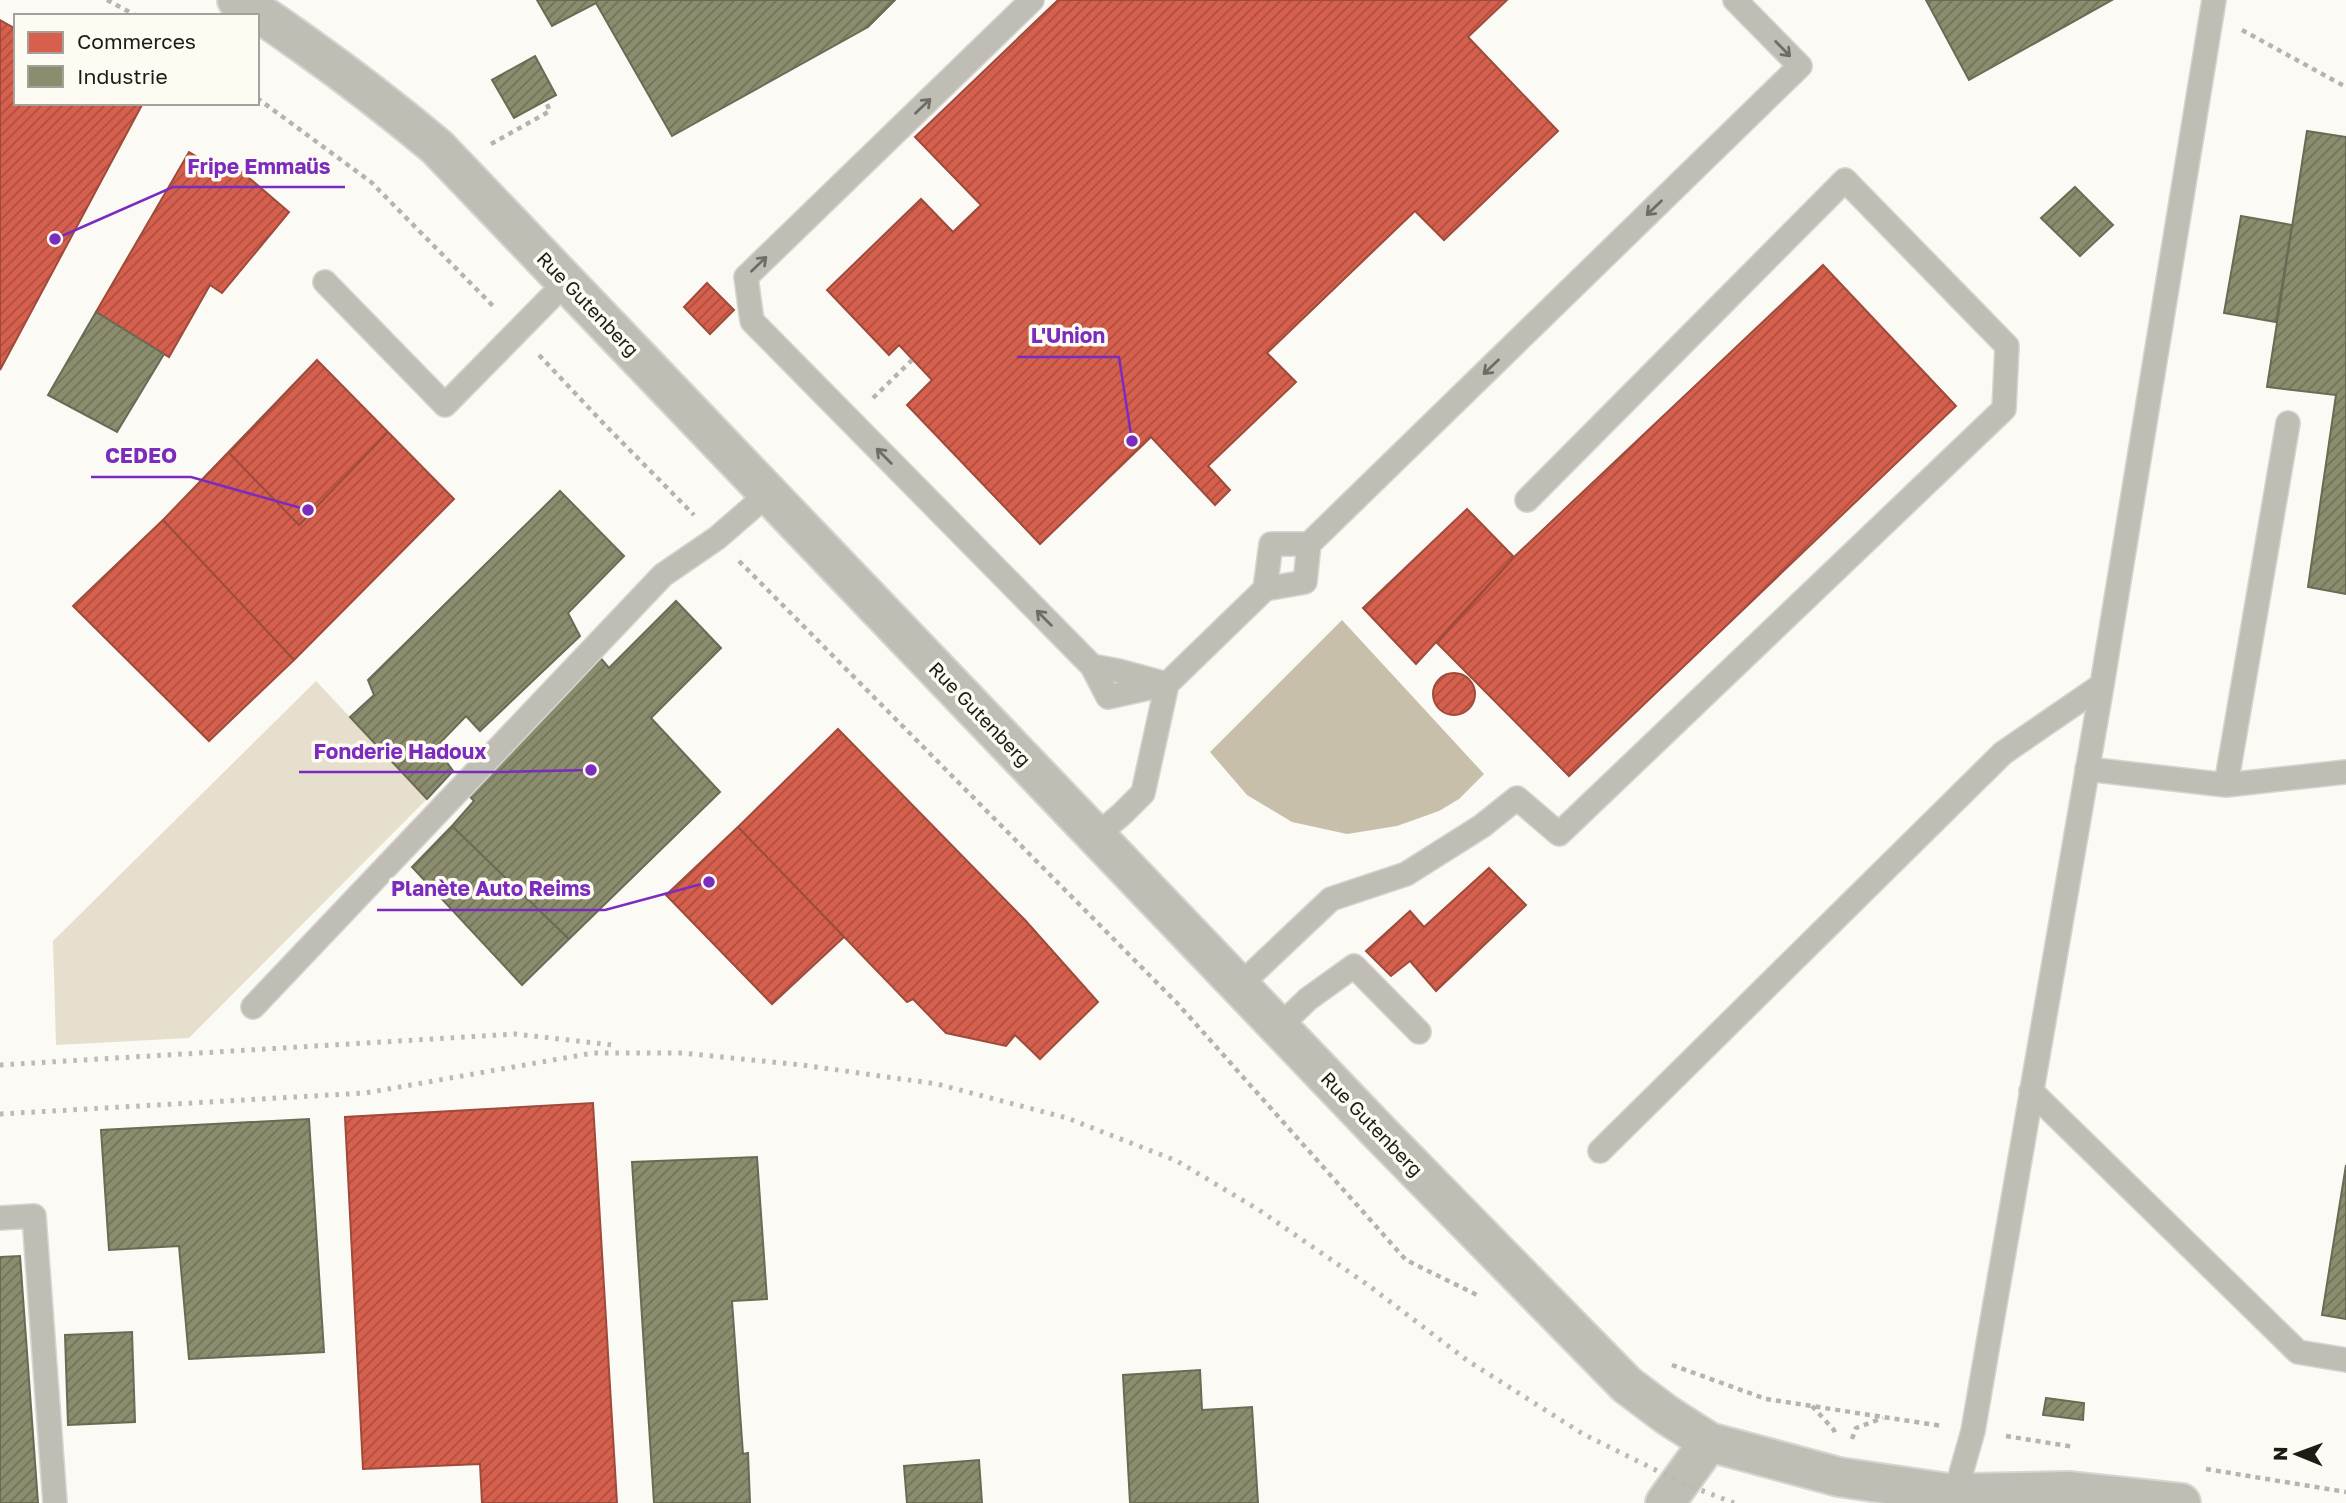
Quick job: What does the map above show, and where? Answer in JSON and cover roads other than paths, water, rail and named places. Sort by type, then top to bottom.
[{"type":"street","name":"Rue Gutenberg","points":[[237,0],[257,11],[340,70],[427,139],[1390,1143],[1627,1385],[1709,1442],[1839,1477],[1888,1495],[1955,1494]]},
{"type":"street","points":[[1665,1503],[1709,1442]]},
{"type":"street","points":[[1955,1494],[2068,1491],[2181,1503]]},
{"type":"street","points":[[1955,1494],[1993,1503]]},
{"type":"lane","points":[[1032,0],[746,277],[752,321],[1091,666],[1108,697],[1167,684],[1265,589],[1305,582],[1309,544],[1800,66],[1735,0]]},
{"type":"lane","points":[[1955,1494],[1973,1431],[2102,685],[2213,7]]},
{"type":"lane","points":[[1239,986],[1331,899],[1406,874],[1482,827],[1517,798],[1559,834],[2004,409],[2007,346],[1845,180],[1527,500]]},
{"type":"lane","points":[[325,282],[445,405],[566,282]]},
{"type":"lane","points":[[2226,785],[2288,423]]},
{"type":"lane","points":[[253,1007],[663,575],[717,538],[769,493]]},
{"type":"lane","points":[[1265,589],[1271,544],[1309,544]]},
{"type":"lane","points":[[1096,836],[1143,793],[1167,684]]},
{"type":"lane","points":[[1600,1151],[2003,753],[2102,685]]},
{"type":"lane","points":[[2087,769],[2226,785],[2346,772]]},
{"type":"lane","points":[[1279,1027],[1308,999],[1353,966],[1419,1032]]},
{"type":"lane","points":[[2031,1091],[2298,1352],[2346,1360]]},
{"type":"lane","points":[[0,1218],[34,1216],[55,1503]]},
{"type":"railway","points":[[0,1065],[515,1034],[613,1045]]},
{"type":"railway","points":[[0,1114],[365,1093],[593,1053],[682,1053],[802,1065],[937,1084],[1067,1118],[1177,1161],[1259,1210],[1368,1285],[1468,1361],[1583,1434],[1680,1482],[1734,1503]]},
{"type":"place","name":"Fripe Emmaüs","points":[[55,239]]},
{"type":"place","name":"L'Union","points":[[1132,441]]},
{"type":"place","name":"CEDEO","points":[[308,510]]},
{"type":"place","name":"Fonderie Hadoux","points":[[591,770]]},
{"type":"place","name":"Planète Auto Reims","points":[[709,882]]}]
